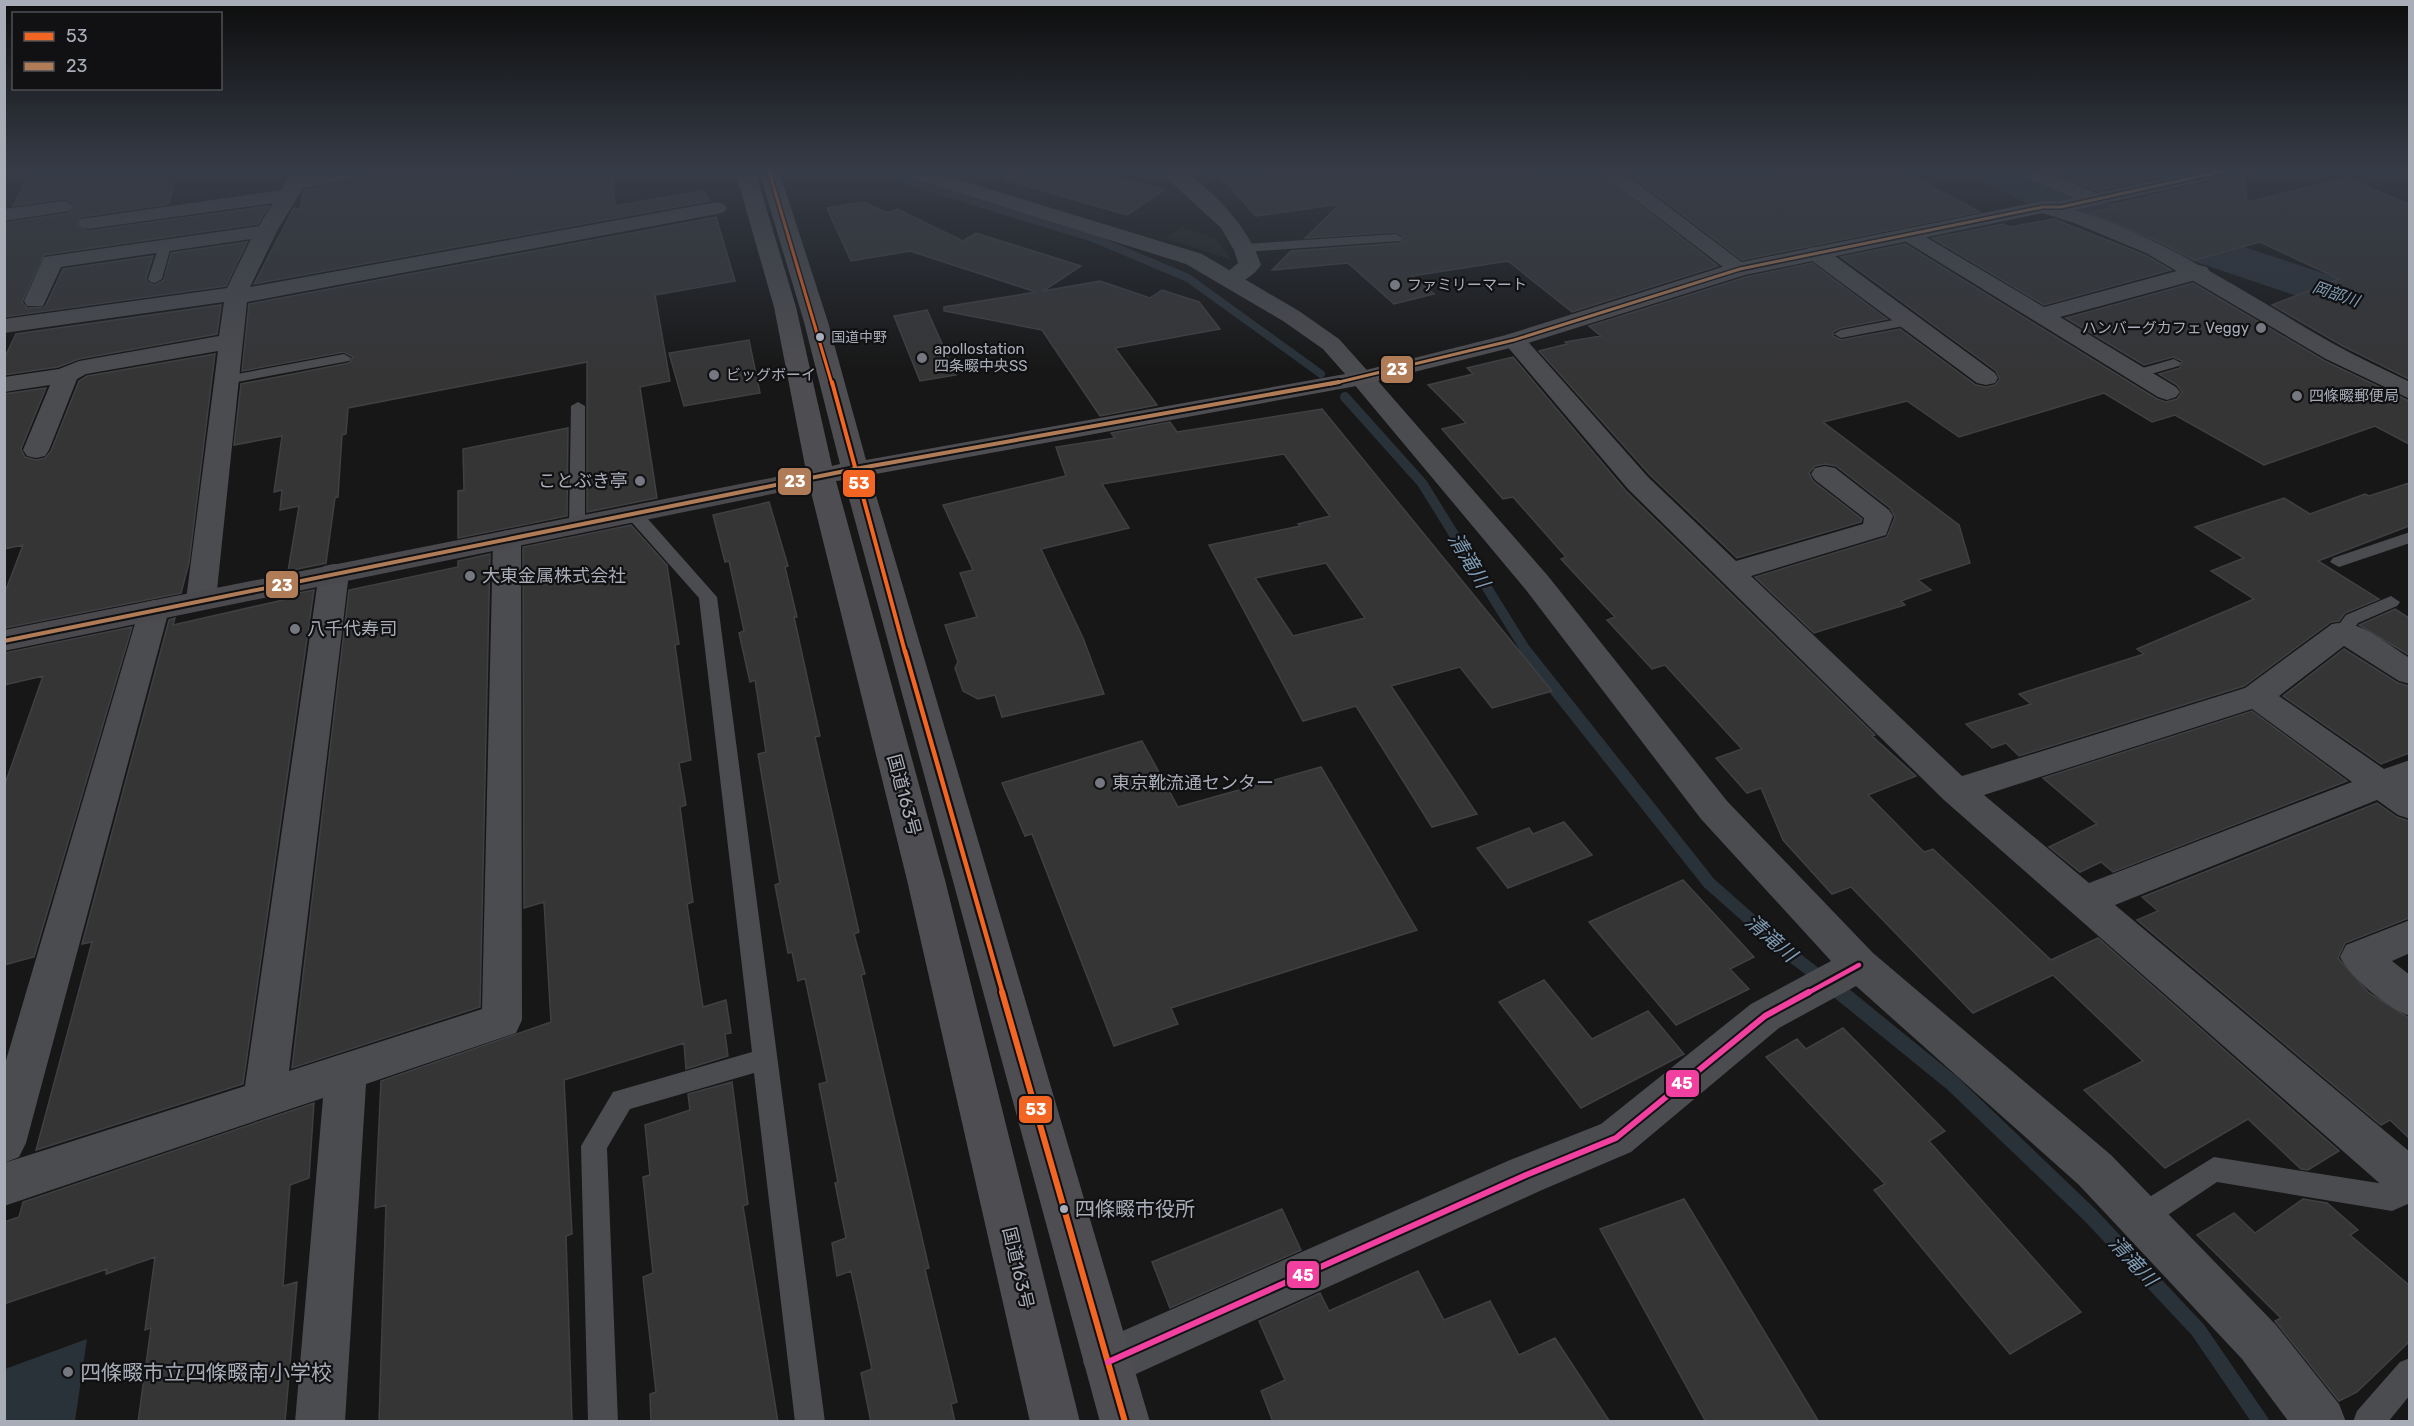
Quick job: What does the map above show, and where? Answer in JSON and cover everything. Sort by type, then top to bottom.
[{"type":"highway","name":"国道163号","points":[[765,238],[838,472],[889,597],[1125,1422]]},
{"type":"highway","name":"国道163号","points":[[792,238],[838,472],[926,880],[1055,1422]]},
{"type":"highway","points":[[838,472],[1362,378],[1514,340],[1740,269],[1890,238]]},
{"type":"main road","points":[[4,641],[838,472]]},
{"type":"street","points":[[35,301],[52,262],[222,238]]},
{"type":"street","points":[[201,600],[236,295],[263,238]]},
{"type":"street","points":[[4,326],[236,295],[554,238]]},
{"type":"street","points":[[1125,238],[1194,259],[1263,297],[1331,344],[1537,583],[1714,810],[1855,967],[2095,1170],[2259,1342],[2320,1422]]},
{"type":"street","points":[[1230,279],[1250,265],[1245,248],[1239,238]]},
{"type":"street","points":[[1698,238],[1740,269]]},
{"type":"street","points":[[1913,238],[2167,392]]},
{"type":"street","points":[[2128,238],[2199,272],[2325,348],[2409,392]]},
{"type":"street","points":[[1816,253],[1986,378]]},
{"type":"street","points":[[2039,316],[2199,272]]},
{"type":"street","points":[[1514,340],[1638,483],[1956,791],[2409,1180]]},
{"type":"street","points":[[4,385],[66,375],[79,368],[231,341]]},
{"type":"street","points":[[36,450],[66,375]]},
{"type":"street","points":[[1731,572],[1876,529],[1879,516],[1825,474]]},
{"type":"street","points":[[4,1185],[502,1020],[507,539]]},
{"type":"street","points":[[264,1099],[334,573]]},
{"type":"street","points":[[4,1143],[154,610]]},
{"type":"street","points":[[1956,791],[2257,696],[2343,631],[2409,673]]},
{"type":"street","points":[[2257,696],[2395,779],[2409,806]]},
{"type":"street","points":[[2083,901],[2395,779]]},
{"type":"street","points":[[2409,936],[2360,957],[2409,999]]},
{"type":"street","points":[[1108,1362],[1526,1175],[1616,1138],[1765,1016],[1855,967]]},
{"type":"street","points":[[320,1422],[346,1072]]},
{"type":"lane","points":[[1245,248],[1388,238]]},
{"type":"lane","points":[[154,279],[165,246]]},
{"type":"lane","points":[[1841,334],[1910,321]]},
{"type":"lane","points":[[226,380],[344,357]]},
{"type":"lane","points":[[2137,374],[2174,363]]},
{"type":"lane","points":[[577,525],[578,406]]},
{"type":"lane","points":[[634,514],[708,597],[810,1422]]},
{"type":"lane","points":[[2338,562],[2409,537]]},
{"type":"lane","points":[[2343,631],[2352,619],[2391,602]]},
{"type":"lane","points":[[603,1422],[594,1146],[622,1100],[765,1059]]},
{"type":"lane","points":[[2140,1218],[2214,1169],[2392,1198],[2409,1190]]},
{"type":"lane","points":[[2368,1422],[2409,1372]]},
{"type":"shaded area","points":[[1165,238],[1215,238],[1232,260]]},
{"type":"shaded area","points":[[87,1339],[75,1421],[5,1421],[5,1369]]},
{"type":"building","points":[[4,238],[164,238],[44,255],[22,302],[27,308],[45,307],[63,269],[153,256],[146,278],[148,283],[155,285],[164,280],[171,253],[247,242],[226,286],[4,317]]},
{"type":"building","points":[[278,238],[509,238],[254,284]]},
{"type":"building","points":[[606,238],[722,238],[735,281],[655,295],[670,381],[640,387],[657,498],[587,512],[587,362],[348,408],[346,434],[342,435],[338,497],[335,498],[326,563],[288,571],[299,506],[280,510],[282,490],[274,492],[282,436],[234,445],[241,384],[349,363],[353,357],[344,352],[242,371],[249,304]]},
{"type":"building","points":[[840,238],[956,238],[963,241],[969,238],[990,238],[1081,266],[1043,291],[1100,281],[1150,298],[1162,290],[1199,302],[1220,329],[1115,348],[1157,405],[1100,416],[1042,330],[944,311],[944,307],[1036,292],[910,251],[851,261]]},
{"type":"building","points":[[1402,238],[1681,238],[1718,266],[1572,312],[1508,261],[1412,276],[1434,294],[1394,304],[1348,263],[1272,270],[1291,251],[1400,243]]},
{"type":"building","points":[[1712,238],[1853,238],[1742,260]]},
{"type":"building","points":[[1932,238],[2101,238],[2145,255],[2171,270],[2044,305]]},
{"type":"building","points":[[2149,238],[2409,238],[2409,379],[2343,346],[2272,305],[2339,279],[2260,242],[2195,260]]},
{"type":"building","points":[[1905,244],[2157,399],[2166,402],[2177,399],[2182,392],[2177,385],[2159,374],[2180,368],[2182,361],[2173,357],[2144,365],[2066,318],[2193,283],[2325,361],[2409,401],[2409,444],[2375,426],[2264,465],[2175,415],[2152,422],[2104,393],[1959,437],[1907,401],[1823,422],[1959,525],[1970,563],[1918,580],[1931,590],[1901,601],[1905,605],[1814,633],[1755,577],[1887,537],[1895,517],[1890,508],[1836,466],[1825,464],[1815,466],[1809,473],[1813,481],[1862,519],[1861,522],[1737,558],[1650,475],[1539,351],[1567,344],[1565,342],[1601,336],[1589,326],[1746,277],[1812,263],[1887,319],[1841,328],[1833,332],[1833,336],[1841,340],[1900,329],[1976,385],[1986,387],[1995,385],[2000,379],[1996,371],[1841,257]]},
{"type":"building","points":[[221,305],[217,334],[79,359],[58,367],[4,375],[4,359],[16,334]]},
{"type":"building","points":[[927,310],[956,375],[920,381],[894,316]]},
{"type":"building","name":"ビッグボーイ","points":[[749,340],[760,393],[684,406],[669,353]]},
{"type":"building","points":[[215,354],[189,563],[181,593],[4,628],[4,595],[23,545],[4,549],[4,394],[46,388],[21,449],[25,457],[36,460],[45,458],[51,451],[79,381],[87,376]]},
{"type":"building","points":[[1513,357],[1626,491],[1875,735],[1872,736],[1916,776],[1868,795],[1924,852],[1933,849],[2051,960],[2098,938],[2339,1151],[2308,1170],[2301,1169],[2248,1119],[2165,1168],[2084,1090],[2143,1061],[2053,975],[1973,1013],[1851,887],[1832,894],[1783,840],[1761,788],[1747,793],[1716,758],[1742,749],[1665,665],[1652,669],[1607,620],[1615,617],[1561,559],[1566,557],[1513,497],[1503,499],[1442,429],[1466,423],[1428,385],[1473,374],[1467,368]]},
{"type":"building","points":[[1322,409],[1552,691],[1492,708],[1460,667],[1391,686],[1477,814],[1432,827],[1356,706],[1303,721],[1209,545],[1300,526],[1298,524],[1330,516],[1284,454],[1102,484],[1129,528],[1041,549],[1083,638],[1104,694],[1002,717],[995,695],[978,699],[963,691],[955,668],[958,662],[945,625],[977,617],[960,573],[973,570],[943,505],[1066,476],[1056,447],[1115,438],[1111,433],[1170,422],[1177,432]],"holes":[[[1326,563],[1365,618],[1293,636],[1255,578]]]},
{"type":"building","points":[[568,428],[567,516],[458,538],[458,491],[464,490],[463,449]]},
{"type":"building","points":[[2409,483],[2409,526],[2318,561],[2379,599],[2345,613],[2339,621],[2331,622],[2244,686],[2019,756],[2006,743],[1992,748],[1966,724],[2031,704],[2019,694],[2144,654],[2137,649],[2254,599],[2211,571],[2244,558],[2195,527],[2284,498],[2310,514],[2365,494],[2369,496]]},
{"type":"building","points":[[769,502],[788,566],[785,567],[797,617],[794,617],[820,736],[815,737],[859,932],[854,934],[865,974],[861,975],[929,1268],[925,1269],[957,1402],[951,1404],[955,1422],[871,1422],[861,1373],[872,1369],[851,1271],[837,1276],[832,1243],[846,1238],[819,1084],[827,1082],[805,978],[798,981],[792,952],[788,953],[775,885],[780,883],[758,754],[766,752],[755,680],[750,682],[739,633],[744,631],[729,561],[725,562],[713,515]]},
{"type":"building","points":[[631,525],[667,565],[679,644],[675,645],[691,760],[679,763],[686,805],[680,807],[693,902],[687,904],[703,1007],[726,1000],[731,1033],[725,1034],[728,1056],[686,1069],[684,1043],[564,1080],[572,1234],[566,1236],[572,1422],[379,1422],[386,1205],[375,1208],[381,1081],[551,1022],[544,902],[524,908],[523,547]]},
{"type":"building","points":[[490,554],[480,1007],[292,1068],[349,590],[458,567],[458,561]]},
{"type":"building","points":[[314,590],[243,1084],[36,1150],[92,942],[82,944],[169,620],[175,618],[173,625],[283,600],[284,596]]},
{"type":"building","points":[[2395,609],[2409,618],[2409,655],[2359,625]]},
{"type":"building","points":[[132,627],[34,957],[4,965],[4,787],[43,676],[4,685],[4,653]]},
{"type":"building","points":[[2344,649],[2398,683],[2409,686],[2409,753],[2381,764],[2283,696]]},
{"type":"building","points":[[2252,711],[2347,781],[2113,872],[2101,862],[2080,872],[2049,847],[2097,824],[2043,778]]},
{"type":"building","points":[[1142,741],[1178,807],[1321,767],[1417,930],[1171,1008],[1178,1024],[1114,1046],[1032,834],[1025,836],[1002,783]]},
{"type":"building","points":[[2377,803],[2397,817],[2409,821],[2409,918],[2345,943],[2338,958],[2369,993],[2409,1018],[2409,1138],[2390,1120],[2381,1125],[2137,920],[2158,911],[2142,897]]},
{"type":"building","points":[[1564,822],[1592,855],[1508,888],[1477,848],[1529,828],[1533,834]]},
{"type":"building","points":[[1683,880],[1754,957],[1730,969],[1749,989],[1676,1025],[1589,922]]},
{"type":"building","points":[[1544,980],[1592,1039],[1648,1011],[1684,1054],[1581,1108],[1499,1002]]},
{"type":"building","points":[[1843,1028],[1945,1131],[1929,1141],[2081,1312],[2010,1354],[1874,1190],[1885,1184],[1766,1057],[1797,1039],[1806,1049]]},
{"type":"building","points":[[732,1082],[748,1204],[743,1206],[778,1422],[651,1422],[650,1394],[656,1392],[643,1277],[653,1273],[643,1177],[650,1175],[645,1125],[690,1110],[688,1094]]},
{"type":"building","points":[[314,1103],[309,1178],[290,1185],[283,1286],[297,1282],[285,1422],[138,1422],[151,1328],[145,1330],[155,1257],[106,1274],[107,1269],[4,1304],[4,1222],[19,1217],[23,1202]]},
{"type":"building","points":[[1684,1199],[1819,1422],[1706,1422],[1600,1229]]},
{"type":"building","points":[[2303,1199],[2327,1203],[2358,1230],[2350,1235],[2409,1285],[2409,1342],[2357,1392],[2339,1401],[2275,1321],[2281,1318],[2197,1235],[2234,1213],[2255,1233]]},
{"type":"building","points":[[1282,1209],[1301,1250],[1170,1308],[1152,1262]]},
{"type":"building","points":[[1418,1271],[1444,1320],[1490,1301],[1519,1355],[1555,1338],[1610,1422],[1273,1422],[1261,1391],[1285,1380],[1259,1321],[1320,1293],[1329,1311]]},
{"type":"waterway","name":"清滝川","points":[[1092,238],[1188,278],[1321,374]]},
{"type":"waterway","name":"岡部川","points":[[2168,238],[2410,319]]},
{"type":"waterway","name":"清滝川","points":[[1345,397],[1422,483],[1527,652]]},
{"type":"waterway","name":"清滝川","points":[[1525,651],[1709,883],[1787,952],[1842,994]]},
{"type":"waterway","name":"清滝川","points":[[1840,992],[1952,1083],[2090,1215],[2198,1330],[2261,1422]]},
{"type":"transit line","name":"53","points":[[790,238],[816,322],[886,585],[1125,1422]]},
{"type":"transit line","name":"23","points":[[4,641],[855,469],[1362,378],[1514,340],[1740,269],[1894,238]]},
{"type":"transit line","name":"45","points":[[1108,1362],[1526,1175],[1616,1138],[1765,1016],[1859,965]]},
{"type":"place","name":"ファミリーマート","points":[[1395,285]]},
{"type":"place","name":"ハンバーグカフェ Veggy","points":[[2261,328]]},
{"type":"place","name":"国道中野","points":[[820,337]]},
{"type":"place","name":"apollostation 四条畷中央SS","points":[[922,358]]},
{"type":"place","name":"ビッグボーイ","points":[[714,375]]},
{"type":"place","name":"四條畷郵便局","points":[[2297,396]]},
{"type":"place","name":"ことぶき亭","points":[[640,481]]},
{"type":"place","name":"大東金属株式会社","points":[[470,576]]},
{"type":"place","name":"八千代寿司","points":[[295,629]]},
{"type":"place","name":"東京靴流通センター","points":[[1100,783]]},
{"type":"place","name":"四條畷市役所","points":[[1064,1209]]},
{"type":"place","name":"四條畷市立四條畷南小学校","points":[[68,1372]]}]
